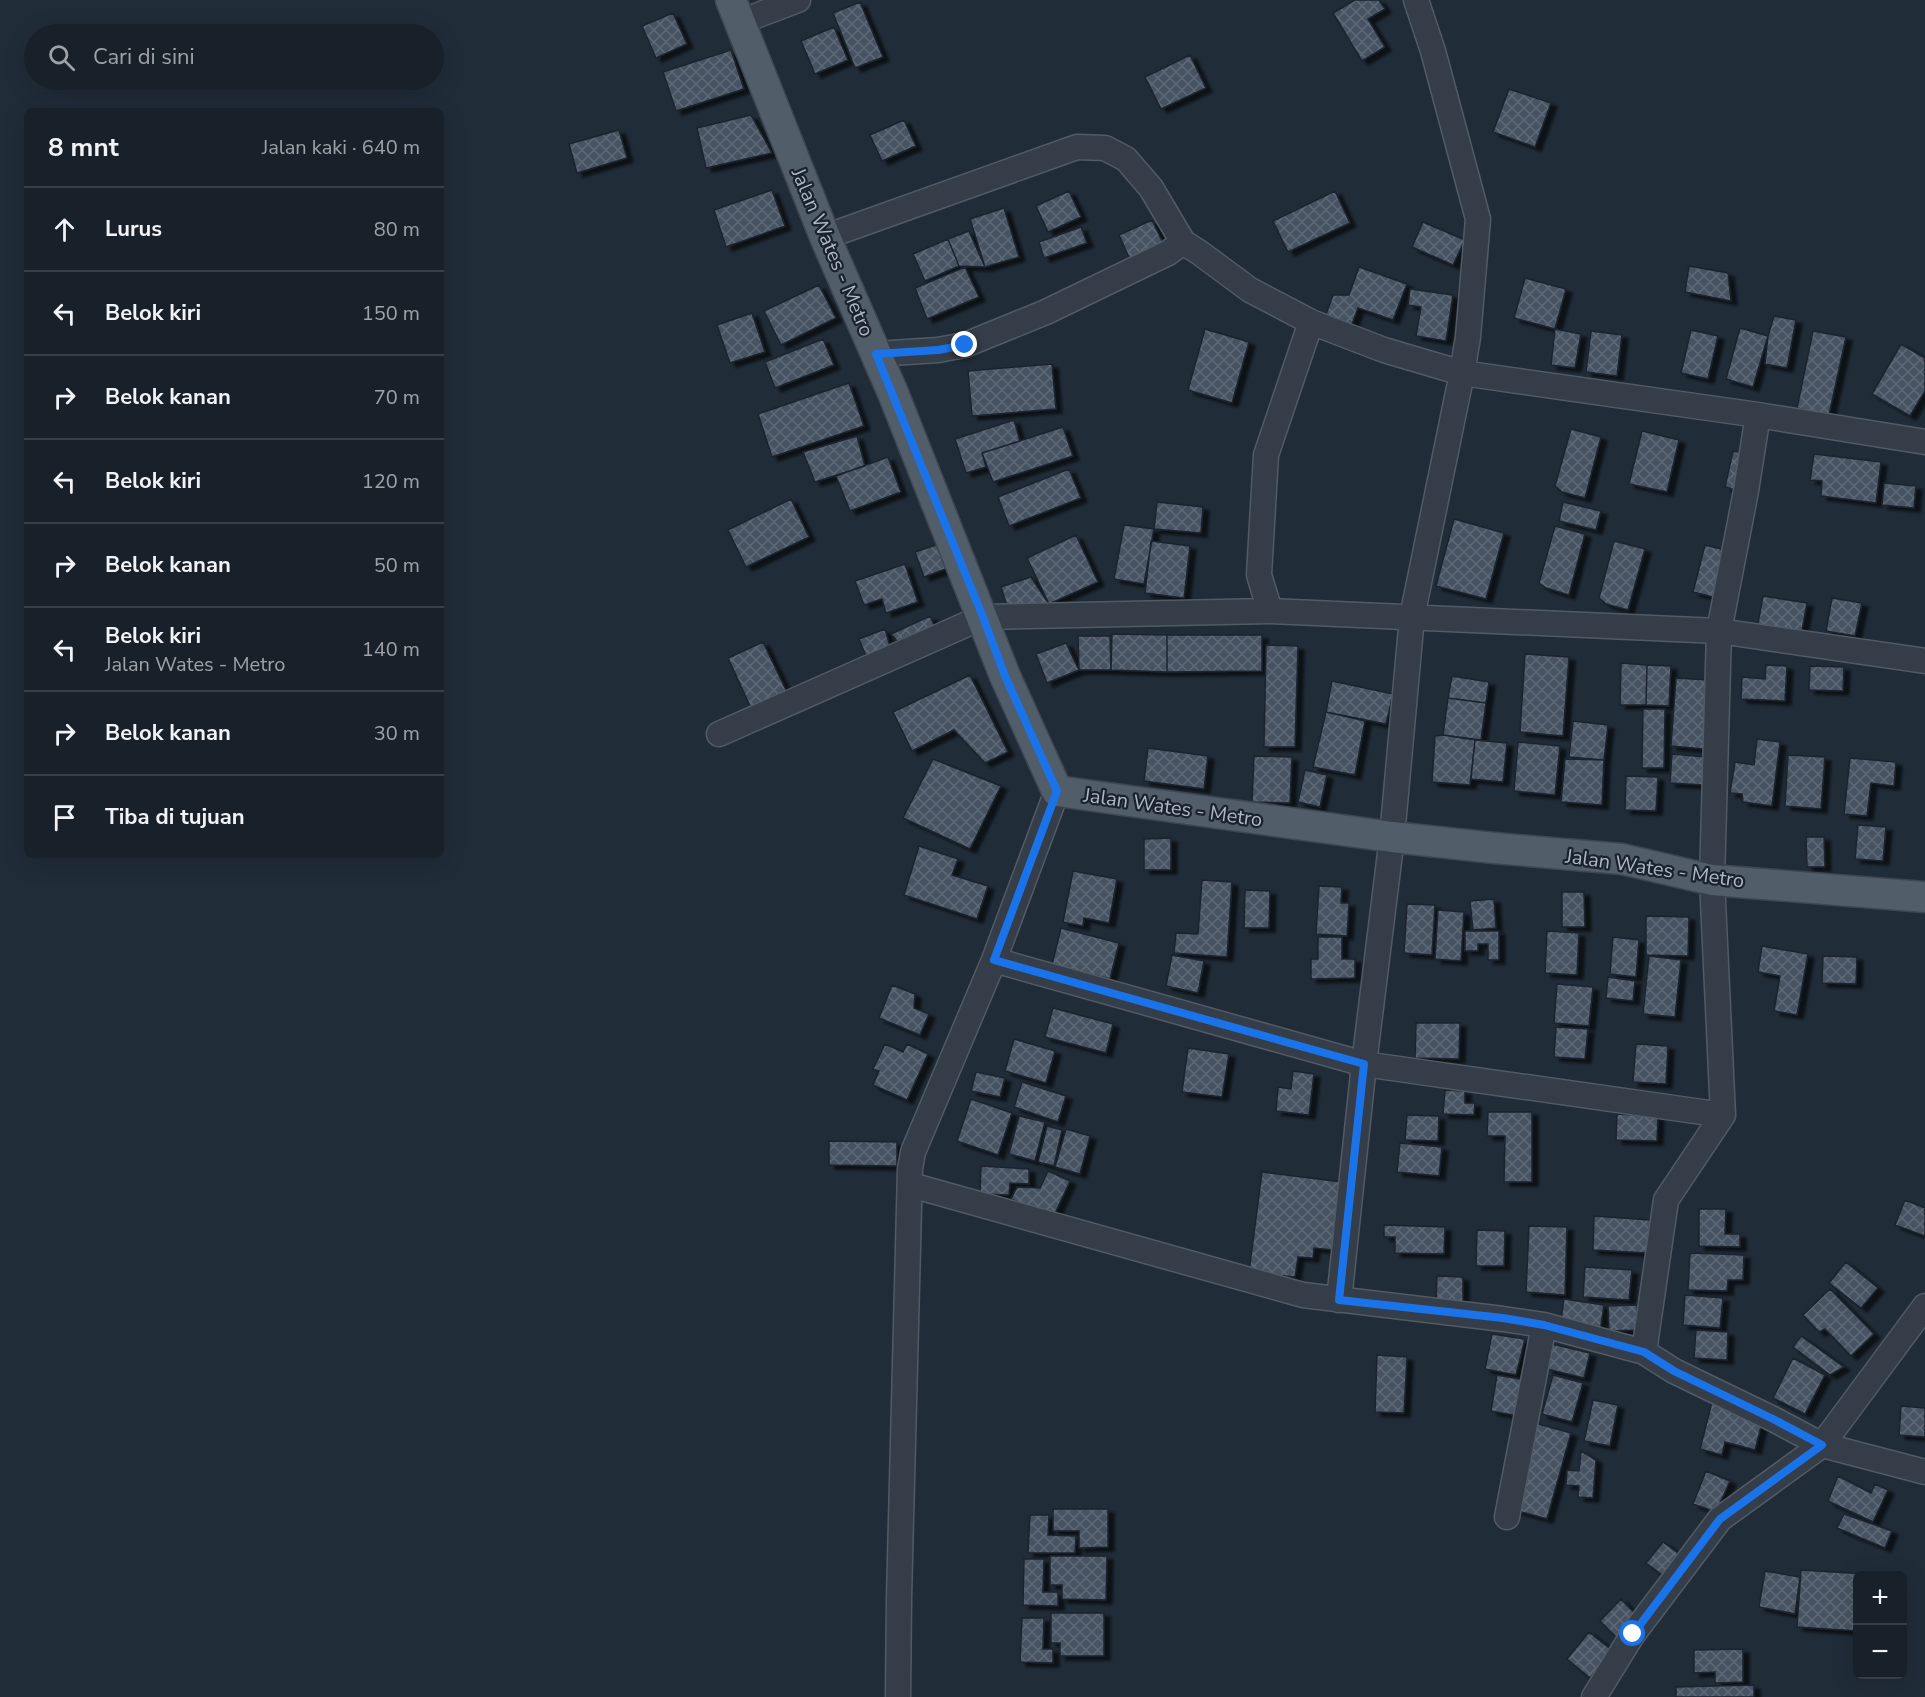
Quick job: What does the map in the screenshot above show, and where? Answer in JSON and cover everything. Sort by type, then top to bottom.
[{"type":"main road","name":"Jalan Wates - Metro","points":[[736,11],[825,237],[876,354],[1005,676],[1057,791],[1392,837],[1622,859],[1712,880],[1925,897]]},
{"type":"street","points":[[736,11],[798,0]]},
{"type":"street","points":[[1339,1300],[1364,1064],[1392,837],[1412,617],[1468,337],[1478,219],[1417,0]]},
{"type":"street","points":[[825,237],[1077,147],[1105,148],[1126,159],[1151,189],[1182,242],[1250,290],[1311,322],[1384,350],[1462,373],[1758,415],[1925,442]]},
{"type":"street","points":[[876,354],[938,350],[965,345],[1046,312],[1168,253],[1182,242]]},
{"type":"street","points":[[1270,611],[1259,575],[1266,455],[1311,322]]},
{"type":"street","points":[[1644,1352],[1666,1200],[1724,1115],[1712,880],[1719,631],[1758,415]]},
{"type":"street","points":[[719,734],[983,617],[1270,611],[1719,631],[1925,661]]},
{"type":"street","points":[[898,1697],[910,1169],[914,1152],[994,960],[1057,791]]},
{"type":"street","points":[[994,960],[1364,1064],[1724,1115]]},
{"type":"street","points":[[910,1185],[1303,1295],[1503,1318],[1544,1325],[1644,1352],[1674,1371],[1822,1445],[1925,1472]]},
{"type":"street","points":[[1594,1697],[1633,1634],[1720,1519],[1822,1445],[1925,1306]]},
{"type":"street","points":[[1507,1517],[1544,1325]]},
{"type":"building","points":[[1355,0],[1379,0],[1385,9],[1368,19],[1385,47],[1362,61],[1333,13]]},
{"type":"building","points":[[860,2],[883,57],[855,68],[833,13]]},
{"type":"building","points":[[673,13],[687,44],[656,58],[642,26]]},
{"type":"building","points":[[834,27],[848,60],[815,74],[801,41]]},
{"type":"building","points":[[731,50],[744,89],[676,111],[663,72]]},
{"type":"building","points":[[1190,55],[1206,88],[1161,109],[1145,77]]},
{"type":"building","points":[[1509,89],[1551,103],[1535,147],[1493,132]]},
{"type":"building","points":[[751,115],[772,153],[706,168],[697,128]]},
{"type":"building","points":[[904,120],[916,146],[882,161],[870,135]]},
{"type":"building","points":[[619,130],[627,158],[577,173],[569,144]]},
{"type":"building","points":[[772,190],[785,226],[726,247],[714,210]]},
{"type":"building","points":[[1069,191],[1081,217],[1048,232],[1036,206]]},
{"type":"building","points":[[1335,191],[1350,223],[1288,252],[1273,221]]},
{"type":"building","points":[[1004,208],[1019,257],[985,267],[970,219]]},
{"type":"building","points":[[1152,220],[1165,247],[1131,262],[1119,235]]},
{"type":"building","points":[[1423,222],[1465,240],[1453,265],[1412,247]]},
{"type":"building","points":[[1081,227],[1087,243],[1044,258],[1039,242]]},
{"type":"building","points":[[969,231],[985,267],[959,266],[948,239]]},
{"type":"building","points":[[948,239],[959,266],[925,281],[913,254]]},
{"type":"building","points":[[1689,266],[1728,273],[1731,301],[1685,292]]},
{"type":"building","points":[[965,267],[979,297],[927,319],[915,288]]},
{"type":"building","points":[[1359,267],[1407,284],[1393,320],[1358,308],[1351,327],[1325,317],[1333,295],[1349,295]]},
{"type":"building","points":[[1525,278],[1566,289],[1555,329],[1514,318]]},
{"type":"building","points":[[819,285],[836,318],[781,345],[764,311]]},
{"type":"building","points":[[1410,289],[1453,295],[1446,341],[1416,336],[1421,307],[1408,305]]},
{"type":"building","points":[[752,313],[765,352],[730,363],[717,325]]},
{"type":"building","points":[[1774,316],[1796,320],[1787,368],[1765,364],[1768,336]]},
{"type":"building","points":[[1740,328],[1768,336],[1753,387],[1726,379]]},
{"type":"building","points":[[1205,329],[1249,342],[1232,403],[1188,390]]},
{"type":"building","points":[[1555,329],[1581,334],[1575,368],[1551,365]]},
{"type":"building","points":[[1691,330],[1718,336],[1708,379],[1681,373]]},
{"type":"building","points":[[1591,331],[1622,335],[1617,376],[1586,372]]},
{"type":"building","points":[[1813,331],[1846,337],[1829,415],[1797,408]]},
{"type":"building","points":[[823,339],[834,365],[775,388],[765,362]]},
{"type":"building","points":[[1901,344],[1925,358],[1925,391],[1910,416],[1872,394]]},
{"type":"building","points":[[1052,364],[1056,409],[972,416],[968,371]]},
{"type":"building","points":[[849,383],[864,426],[772,457],[758,414]]},
{"type":"building","points":[[1014,420],[1020,441],[982,453],[986,467],[966,473],[955,439]]},
{"type":"building","points":[[1063,427],[1073,456],[993,482],[982,453]]},
{"type":"building","points":[[1571,429],[1601,437],[1585,498],[1562,492],[1555,486]]},
{"type":"building","points":[[1642,431],[1679,440],[1667,492],[1629,484]]},
{"type":"building","points":[[857,436],[865,466],[815,482],[803,452]]},
{"type":"building","points":[[1733,451],[1748,454],[1740,491],[1725,487]]},
{"type":"building","points":[[1814,454],[1881,462],[1876,503],[1821,496],[1822,481],[1810,480]]},
{"type":"building","points":[[888,457],[901,492],[850,511],[836,476]]},
{"type":"building","points":[[1069,469],[1081,498],[1009,526],[998,497]]},
{"type":"building","points":[[1884,483],[1916,486],[1914,508],[1882,505]]},
{"type":"building","points":[[791,499],[809,537],[746,567],[728,530]]},
{"type":"building","points":[[1157,502],[1203,507],[1201,533],[1154,529]]},
{"type":"building","points":[[1563,502],[1601,511],[1596,530],[1559,521]]},
{"type":"building","points":[[1454,519],[1504,533],[1486,599],[1436,586]]},
{"type":"building","points":[[1124,525],[1154,529],[1144,584],[1114,579]]},
{"type":"building","points":[[1555,526],[1585,534],[1569,595],[1546,588],[1539,583]]},
{"type":"building","points":[[1076,535],[1098,582],[1049,604],[1027,558]]},
{"type":"building","points":[[1151,541],[1190,546],[1184,598],[1145,593]]},
{"type":"building","points":[[1614,541],[1645,549],[1628,610],[1606,604],[1599,598]]},
{"type":"building","points":[[942,543],[951,567],[924,577],[915,552]]},
{"type":"building","points":[[1705,545],[1729,551],[1717,598],[1693,592]]},
{"type":"building","points":[[905,564],[918,602],[886,613],[882,599],[864,605],[855,581]]},
{"type":"building","points":[[1031,577],[1049,604],[1010,615],[1001,587]]},
{"type":"building","points":[[1763,596],[1807,603],[1801,636],[1757,629]]},
{"type":"building","points":[[1832,598],[1862,603],[1855,636],[1826,631]]},
{"type":"building","points":[[930,616],[935,627],[902,647],[891,634]]},
{"type":"building","points":[[885,629],[891,650],[868,661],[859,639]]},
{"type":"building","points":[[1112,634],[1167,635],[1167,672],[1111,670]]},
{"type":"building","points":[[1167,635],[1262,635],[1262,671],[1167,672]]},
{"type":"building","points":[[1078,636],[1110,636],[1111,670],[1079,670]]},
{"type":"building","points":[[763,642],[787,692],[751,708],[728,658]]},
{"type":"building","points":[[1066,643],[1079,670],[1047,683],[1036,654]]},
{"type":"building","points":[[1266,645],[1298,646],[1295,747],[1264,747]]},
{"type":"building","points":[[1525,654],[1569,657],[1563,736],[1520,732]]},
{"type":"building","points":[[1621,663],[1647,665],[1646,705],[1620,705]]},
{"type":"building","points":[[1647,665],[1671,666],[1669,706],[1646,705]]},
{"type":"building","points":[[1766,665],[1787,666],[1785,701],[1741,699],[1742,677],[1765,679]]},
{"type":"building","points":[[1810,666],[1844,667],[1843,691],[1809,690]]},
{"type":"building","points":[[970,675],[1008,752],[985,763],[954,730],[912,751],[893,712]]},
{"type":"building","points":[[1452,676],[1489,682],[1486,703],[1448,698]]},
{"type":"building","points":[[1676,678],[1708,680],[1704,749],[1671,746]]},
{"type":"building","points":[[1332,681],[1393,694],[1386,724],[1326,712]]},
{"type":"building","points":[[1448,698],[1486,703],[1481,740],[1443,735]]},
{"type":"building","points":[[1643,709],[1665,709],[1664,768],[1642,768]]},
{"type":"building","points":[[1326,712],[1365,721],[1355,775],[1313,767]]},
{"type":"building","points":[[1573,721],[1608,725],[1604,760],[1569,757]]},
{"type":"building","points":[[1435,736],[1475,740],[1470,785],[1432,782]]},
{"type":"building","points":[[1757,739],[1780,742],[1772,806],[1743,802],[1742,794],[1730,793],[1735,762],[1754,765]]},
{"type":"building","points":[[1475,740],[1507,743],[1503,782],[1471,779]]},
{"type":"building","points":[[1518,742],[1560,746],[1555,795],[1514,791]]},
{"type":"building","points":[[1148,748],[1208,756],[1204,789],[1144,781]]},
{"type":"building","points":[[1672,754],[1706,757],[1704,785],[1670,783]]},
{"type":"building","points":[[1788,755],[1825,757],[1821,809],[1785,806]]},
{"type":"building","points":[[1254,756],[1292,757],[1290,803],[1252,802]]},
{"type":"building","points":[[1850,758],[1896,762],[1894,786],[1871,783],[1867,816],[1844,814]]},
{"type":"building","points":[[933,759],[1001,786],[970,849],[903,818]]},
{"type":"building","points":[[1565,759],[1604,760],[1602,805],[1561,802]]},
{"type":"building","points":[[1305,770],[1327,775],[1320,807],[1298,802]]},
{"type":"building","points":[[1626,776],[1658,777],[1656,811],[1625,810]]},
{"type":"building","points":[[1858,825],[1886,827],[1883,861],[1855,859]]},
{"type":"building","points":[[1806,837],[1824,837],[1825,867],[1807,867]]},
{"type":"building","points":[[1171,838],[1171,870],[1144,870],[1144,839]]},
{"type":"building","points":[[919,846],[958,859],[952,875],[988,886],[977,919],[904,895]]},
{"type":"building","points":[[1073,871],[1117,879],[1109,923],[1084,918],[1083,926],[1063,922]]},
{"type":"building","points":[[1202,880],[1232,882],[1227,957],[1174,953],[1176,933],[1198,934]]},
{"type":"building","points":[[1319,886],[1342,887],[1341,903],[1349,903],[1347,936],[1316,934]]},
{"type":"building","points":[[1245,890],[1270,891],[1269,928],[1244,928]]},
{"type":"building","points":[[1562,892],[1584,892],[1585,927],[1562,927]]},
{"type":"building","points":[[1494,899],[1496,928],[1473,930],[1470,901]]},
{"type":"building","points":[[1407,904],[1435,905],[1432,955],[1404,953]]},
{"type":"building","points":[[1438,910],[1464,912],[1461,961],[1435,959]]},
{"type":"building","points":[[1646,916],[1689,917],[1688,956],[1646,955]]},
{"type":"building","points":[[1061,928],[1119,943],[1110,979],[1052,965]]},
{"type":"building","points":[[1465,931],[1499,931],[1499,960],[1488,960],[1488,944],[1478,944],[1478,951],[1465,951]]},
{"type":"building","points":[[1547,931],[1579,933],[1577,975],[1545,973]]},
{"type":"building","points":[[1318,937],[1342,937],[1342,959],[1355,959],[1355,978],[1311,979],[1311,959],[1318,959]]},
{"type":"building","points":[[1613,937],[1639,940],[1636,977],[1610,974]]},
{"type":"building","points":[[1762,946],[1808,954],[1797,1015],[1774,1011],[1780,976],[1758,972]]},
{"type":"building","points":[[1172,955],[1204,961],[1198,993],[1166,986]]},
{"type":"building","points":[[1649,956],[1681,960],[1675,1017],[1643,1014]]},
{"type":"building","points":[[1823,956],[1857,957],[1856,984],[1822,983]]},
{"type":"building","points":[[1608,977],[1635,981],[1633,1001],[1606,998]]},
{"type":"building","points":[[1557,984],[1593,987],[1589,1026],[1554,1023]]},
{"type":"building","points":[[892,985],[915,994],[914,1008],[929,1014],[920,1035],[879,1018]]},
{"type":"building","points":[[1053,1008],[1113,1024],[1106,1053],[1045,1037]]},
{"type":"building","points":[[1416,1023],[1460,1023],[1459,1059],[1415,1058]]},
{"type":"building","points":[[1556,1027],[1588,1029],[1585,1059],[1554,1057]]},
{"type":"building","points":[[1014,1039],[1055,1051],[1046,1083],[1005,1071]]},
{"type":"building","points":[[885,1044],[903,1052],[907,1044],[928,1054],[907,1100],[873,1085],[879,1071],[873,1069]]},
{"type":"building","points":[[1636,1044],[1668,1046],[1666,1084],[1633,1082]]},
{"type":"building","points":[[1188,1048],[1229,1054],[1222,1097],[1182,1092]]},
{"type":"building","points":[[1293,1071],[1314,1074],[1309,1115],[1276,1111],[1278,1087],[1291,1089]]},
{"type":"building","points":[[976,1072],[1005,1078],[1000,1097],[971,1091]]},
{"type":"building","points":[[1022,1082],[1066,1096],[1058,1122],[1014,1107]]},
{"type":"building","points":[[1445,1090],[1465,1091],[1465,1103],[1475,1103],[1474,1115],[1443,1114]]},
{"type":"building","points":[[971,1099],[1012,1113],[998,1155],[957,1141]]},
{"type":"building","points":[[1488,1112],[1532,1112],[1532,1182],[1504,1182],[1505,1136],[1487,1136]]},
{"type":"building","points":[[1617,1114],[1658,1116],[1657,1141],[1616,1140]]},
{"type":"building","points":[[1407,1115],[1439,1116],[1438,1141],[1405,1140]]},
{"type":"building","points":[[1019,1116],[1045,1122],[1035,1161],[1009,1154]]},
{"type":"building","points":[[1047,1126],[1062,1130],[1054,1166],[1038,1162]]},
{"type":"building","points":[[1066,1129],[1090,1136],[1080,1174],[1055,1167]]},
{"type":"building","points":[[829,1141],[897,1142],[897,1166],[829,1165]]},
{"type":"building","points":[[1400,1143],[1442,1147],[1439,1176],[1397,1172]]},
{"type":"building","points":[[981,1166],[1029,1169],[1029,1184],[1010,1183],[1009,1195],[980,1194]]},
{"type":"building","points":[[1048,1171],[1070,1181],[1053,1218],[1011,1199],[1017,1187],[1040,1188]]},
{"type":"building","points":[[1262,1172],[1342,1182],[1333,1250],[1314,1248],[1313,1258],[1298,1257],[1295,1277],[1249,1272]]},
{"type":"building","points":[[1905,1200],[1925,1208],[1925,1236],[1895,1225]]},
{"type":"building","points":[[1699,1209],[1726,1209],[1725,1234],[1740,1234],[1740,1247],[1699,1246]]},
{"type":"building","points":[[1594,1216],[1650,1220],[1648,1253],[1593,1250]]},
{"type":"building","points":[[1384,1225],[1445,1227],[1444,1254],[1395,1253],[1395,1237],[1384,1237]]},
{"type":"building","points":[[1529,1226],[1567,1227],[1565,1295],[1526,1292]]},
{"type":"building","points":[[1477,1230],[1505,1231],[1504,1266],[1476,1266]]},
{"type":"building","points":[[1690,1253],[1744,1255],[1743,1280],[1728,1280],[1727,1291],[1688,1290]]},
{"type":"building","points":[[1846,1262],[1878,1288],[1861,1308],[1829,1283]]},
{"type":"building","points":[[1585,1267],[1632,1270],[1629,1300],[1583,1297]]},
{"type":"building","points":[[1437,1276],[1463,1277],[1463,1305],[1436,1304]]},
{"type":"building","points":[[1830,1289],[1874,1334],[1851,1356],[1825,1329],[1819,1332],[1803,1315]]},
{"type":"building","points":[[1685,1295],[1723,1298],[1720,1328],[1683,1325]]},
{"type":"building","points":[[1564,1299],[1604,1305],[1600,1332],[1560,1326]]},
{"type":"building","points":[[1637,1305],[1638,1330],[1609,1331],[1608,1306]]},
{"type":"building","points":[[1696,1330],[1728,1332],[1727,1360],[1694,1358]]},
{"type":"building","points":[[1492,1334],[1525,1339],[1516,1375],[1485,1369]]},
{"type":"building","points":[[1801,1336],[1844,1367],[1830,1375],[1793,1347]]},
{"type":"building","points":[[1552,1344],[1590,1353],[1584,1378],[1547,1369]]},
{"type":"building","points":[[1377,1355],[1407,1357],[1404,1413],[1375,1412]]},
{"type":"building","points":[[1793,1358],[1825,1375],[1805,1414],[1773,1398]]},
{"type":"building","points":[[1497,1375],[1531,1381],[1524,1417],[1491,1411]]},
{"type":"building","points":[[1553,1375],[1583,1383],[1572,1422],[1542,1414]]},
{"type":"building","points":[[1593,1400],[1618,1405],[1610,1446],[1584,1441]]},
{"type":"building","points":[[1712,1402],[1764,1415],[1755,1450],[1725,1442],[1722,1455],[1700,1449]]},
{"type":"building","points":[[1901,1406],[1925,1408],[1925,1437],[1899,1435]]},
{"type":"building","points":[[1535,1423],[1571,1433],[1547,1519],[1511,1509]]},
{"type":"building","points":[[1581,1451],[1596,1460],[1593,1498],[1578,1497],[1579,1486],[1566,1485],[1567,1470],[1579,1471]]},
{"type":"building","points":[[1706,1471],[1730,1481],[1716,1512],[1693,1504]]},
{"type":"building","points":[[1838,1476],[1871,1493],[1875,1484],[1888,1490],[1873,1522],[1828,1501]]},
{"type":"building","points":[[1053,1509],[1108,1509],[1108,1547],[1079,1548],[1079,1531],[1053,1531]]},
{"type":"building","points":[[1844,1514],[1892,1531],[1885,1548],[1837,1528]]},
{"type":"building","points":[[1030,1515],[1049,1515],[1048,1535],[1076,1536],[1075,1553],[1028,1553]]},
{"type":"building","points":[[1663,1542],[1682,1556],[1665,1577],[1646,1563]]},
{"type":"building","points":[[1050,1556],[1107,1556],[1106,1600],[1062,1599],[1062,1585],[1050,1585]]},
{"type":"building","points":[[1024,1559],[1044,1559],[1043,1592],[1058,1592],[1058,1606],[1023,1605]]},
{"type":"building","points":[[1801,1570],[1853,1573],[1853,1631],[1797,1627]]},
{"type":"building","points":[[1765,1571],[1800,1577],[1795,1614],[1759,1607]]},
{"type":"building","points":[[1621,1599],[1640,1619],[1619,1640],[1600,1621]]},
{"type":"building","points":[[1051,1613],[1104,1613],[1104,1656],[1060,1656],[1060,1643],[1051,1643]]},
{"type":"building","points":[[1022,1618],[1044,1618],[1043,1649],[1053,1649],[1053,1663],[1020,1662]]},
{"type":"building","points":[[1589,1632],[1613,1651],[1590,1678],[1567,1659]]},
{"type":"building","points":[[1743,1649],[1743,1682],[1715,1683],[1715,1672],[1694,1673],[1694,1650]]},
{"type":"building","points":[[1754,1685],[1754,1697],[1676,1697],[1676,1687]]},
{"type":"route","points":[[965,345],[938,350],[876,354],[1005,676],[1057,791],[994,960],[1364,1064],[1339,1300],[1503,1318],[1544,1325],[1644,1352],[1674,1371],[1822,1445],[1720,1519],[1633,1634]]}]
